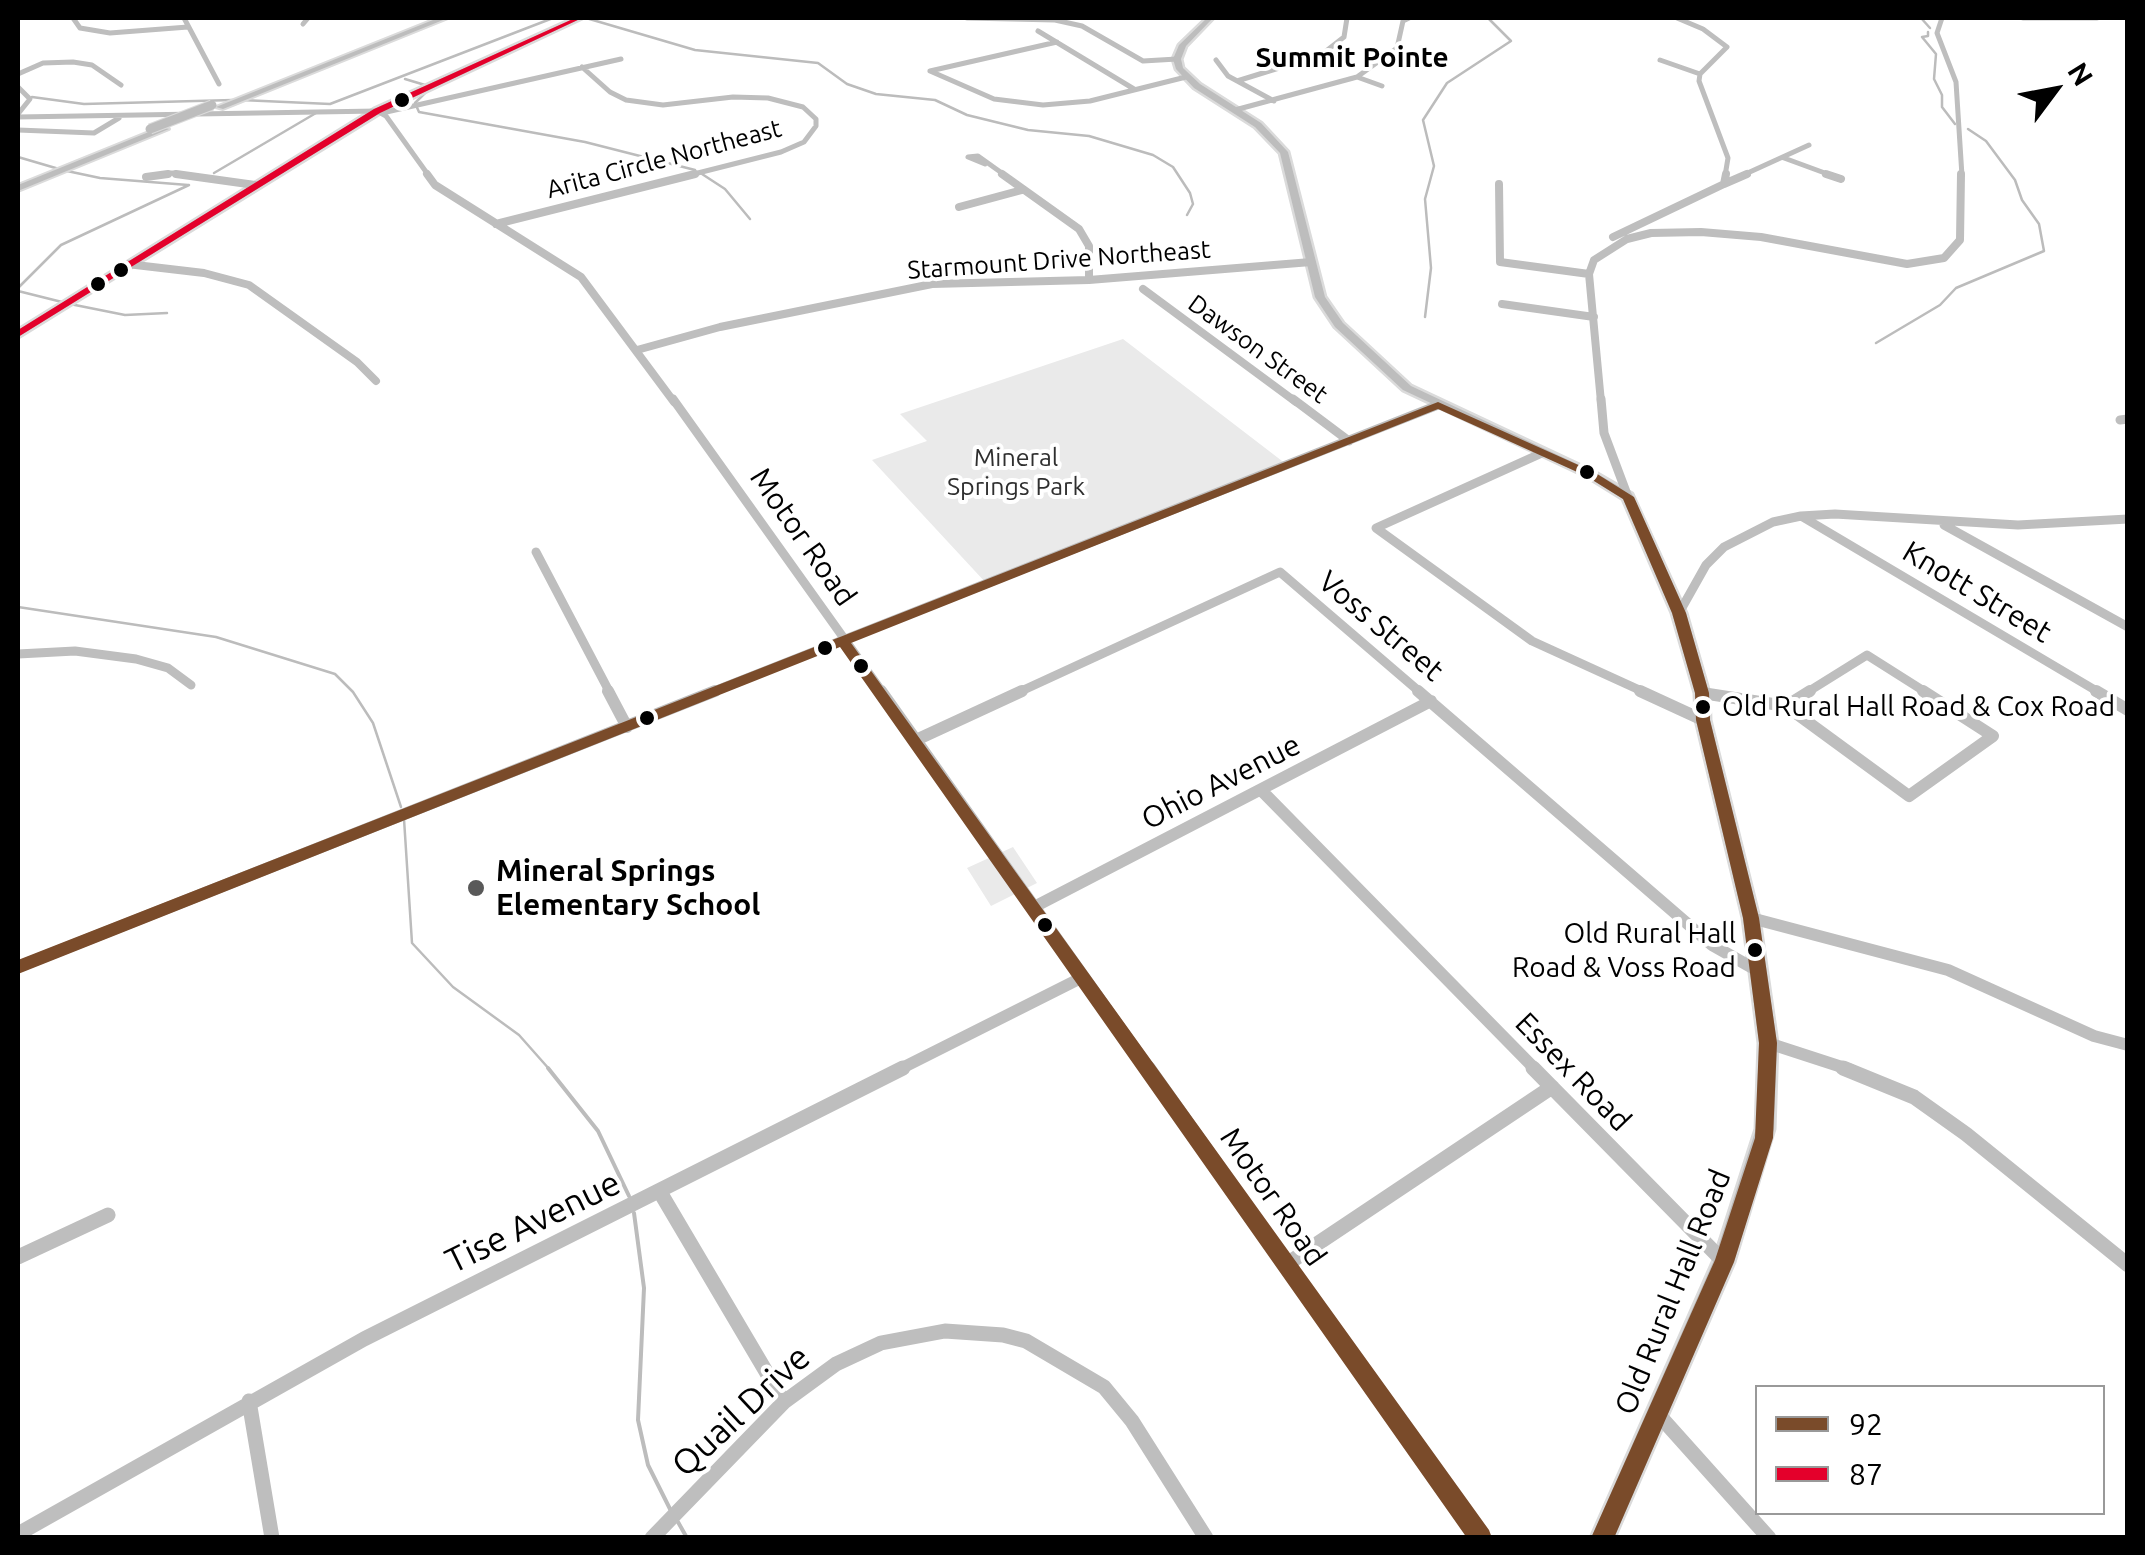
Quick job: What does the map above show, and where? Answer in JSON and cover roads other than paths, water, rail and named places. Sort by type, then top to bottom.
[{"type":"highway","points":[[18,185],[432,18]]},
{"type":"highway","points":[[18,185],[150,128],[444,18]]},
{"type":"main road","points":[[18,334],[126,264],[379,112],[579,18]]},
{"type":"main road","points":[[1210,18],[1183,45],[1177,59],[1186,76],[1258,125],[1284,152],[1320,298],[1338,326],[1385,372],[1438,405],[1590,474],[1628,497]]},
{"type":"main road","name":"Old Rural Hall Road","points":[[1602,1538],[1724,1262],[1764,1138],[1768,1043],[1751,918],[1703,720],[1702,693],[1679,613],[1628,497]]},
{"type":"street","points":[[73,18],[80,28],[110,33],[188,27]]},
{"type":"street","points":[[184,18],[219,84]]},
{"type":"street","points":[[303,24],[308,18]]},
{"type":"street","points":[[968,18],[1055,20],[1085,28],[1143,61],[1177,59]]},
{"type":"street","points":[[1237,81],[1321,56],[1344,36],[1347,18]]},
{"type":"street","points":[[1236,110],[1358,77],[1397,48],[1404,22],[1409,18]]},
{"type":"street","points":[[1676,18],[1703,29],[1727,47],[1700,74]]},
{"type":"street","points":[[1499,184],[1500,262],[1589,274],[1594,260],[1611,246],[1652,233],[1700,232],[1761,237],[1907,264],[1944,258],[1960,240],[1962,183],[1956,82],[1937,32],[1942,18]]},
{"type":"street","points":[[2023,18],[2097,18]]},
{"type":"street","points":[[1038,31],[1134,89]]},
{"type":"street","points":[[1057,42],[930,71],[987,96],[1028,105],[1072,104],[1186,76]]},
{"type":"street","points":[[18,116],[119,118],[379,112],[621,59]]},
{"type":"street","points":[[1216,60],[1237,81],[1274,101]]},
{"type":"street","points":[[1660,60],[1700,74]]},
{"type":"street","points":[[18,74],[43,62],[74,62],[92,65],[121,85]]},
{"type":"street","name":"Arita Circle Northeast","points":[[496,224],[781,152],[808,138],[816,126],[816,119],[803,108],[768,98],[663,105],[626,100],[582,68]]},
{"type":"street","points":[[1700,74],[1728,158],[1724,184]]},
{"type":"street","points":[[1358,77],[1382,86]]},
{"type":"street","points":[[18,87],[30,99],[18,116]]},
{"type":"street","points":[[1311,92],[1328,100]]},
{"type":"street","name":"Motor Road","points":[[379,112],[436,184],[581,277],[916,740],[1481,1538]]},
{"type":"street","points":[[18,130],[94,132],[119,118]]},
{"type":"street","points":[[1611,246],[1612,238],[1809,144]]},
{"type":"street","points":[[1784,158],[1841,179]]},
{"type":"street","points":[[985,164],[1068,220],[1086,238],[1090,280]]},
{"type":"street","points":[[146,176],[172,173],[255,185]]},
{"type":"street","points":[[959,207],[1022,190]]},
{"type":"street","name":"Starmount Drive Northeast","points":[[637,350],[736,323],[922,286],[1090,280],[1311,262]]},
{"type":"street","points":[[126,264],[204,273],[248,286],[357,362],[376,381]]},
{"type":"street","name":"Old Rural Hall Road","points":[[1589,274],[1604,434],[1628,497]]},
{"type":"street","name":"Dawson Street","points":[[1144,289],[1349,440]]},
{"type":"street","points":[[1502,304],[1594,316]]},
{"type":"street","points":[[18,968],[1438,405]]},
{"type":"street","points":[[1542,453],[1376,528],[1532,641],[1703,720]]},
{"type":"street","points":[[1679,613],[1706,565],[1724,547],[1760,527],[1801,516],[1835,514],[1941,523],[2128,519]]},
{"type":"street","name":"Knott Street","points":[[1801,516],[2128,710]]},
{"type":"street","points":[[1941,523],[2128,627]]},
{"type":"street","points":[[536,552],[627,727]]},
{"type":"street","name":"Voss Street","points":[[916,740],[1280,572],[1712,945],[1738,963],[1758,970]]},
{"type":"street","points":[[18,654],[75,651],[136,659],[168,668],[191,685]]},
{"type":"street","points":[[1702,693],[1786,706],[1909,796],[1993,736],[1866,655],[1786,706]]},
{"type":"street","name":"Ohio Avenue","points":[[1034,907],[1431,700]]},
{"type":"street","name":"Essex Road","points":[[1261,790],[1724,1262]]},
{"type":"street","points":[[1751,918],[1948,970],[2094,1036],[2128,1045]]},
{"type":"street","name":"Tise Avenue","points":[[18,1534],[250,1401],[1084,977]]},
{"type":"street","points":[[1768,1043],[1863,1074],[1914,1097],[1966,1134],[2128,1266]]},
{"type":"street","points":[[1287,1264],[1552,1087]]},
{"type":"street","points":[[660,1192],[784,1402]]},
{"type":"street","points":[[18,1257],[108,1215]]},
{"type":"street","name":"Quail Drive","points":[[652,1538],[784,1402],[836,1364],[880,1343],[945,1332],[1026,1341],[1084,1372],[1117,1400],[1206,1538]]},
{"type":"street","points":[[250,1401],[272,1538]]},
{"type":"street","points":[[1657,1412],[1769,1538]]},
{"type":"waterway","points":[[241,100],[330,104],[553,18]]},
{"type":"waterway","points":[[586,18],[695,50],[818,63],[847,84],[876,94],[935,100],[967,115],[1028,130],[1089,136],[1153,155],[1173,167],[1190,193],[1193,204],[1187,215]]},
{"type":"waterway","points":[[1425,317],[1431,268],[1425,199],[1434,166],[1423,120],[1447,83],[1511,41],[1488,18]]},
{"type":"waterway","points":[[1921,18],[1930,28]]},
{"type":"waterway","points":[[1928,32],[1928,36],[1922,37],[1936,54],[1934,79],[1942,95],[1942,107],[1955,124]]},
{"type":"waterway","points":[[405,79],[425,85]]},
{"type":"waterway","points":[[428,90],[415,103],[419,112],[585,142],[695,170]]},
{"type":"waterway","points":[[32,97],[84,104],[233,100]]},
{"type":"waterway","points":[[214,173],[316,113]]},
{"type":"waterway","points":[[1876,343],[1940,305],[1956,288],[2044,251],[2039,224],[2022,200],[2015,180],[1986,141],[1968,129]]},
{"type":"waterway","points":[[18,157],[59,169]]},
{"type":"waterway","points":[[67,171],[100,178],[188,185]]},
{"type":"waterway","points":[[702,174],[725,189],[750,219]]},
{"type":"waterway","points":[[18,288],[61,245],[189,185]]},
{"type":"waterway","points":[[18,291],[62,302]]},
{"type":"waterway","points":[[70,304],[125,315],[167,313]]},
{"type":"waterway","points":[[18,607],[216,637],[335,674],[353,692],[373,723],[401,807]]},
{"type":"waterway","points":[[404,819],[412,943],[453,987],[519,1035],[550,1070]]},
{"type":"waterway","points":[[548,1068],[598,1131],[629,1196]]},
{"type":"waterway","points":[[634,1213],[644,1288],[638,1420],[648,1465],[671,1511]]},
{"type":"waterway","points":[[678,1522],[687,1538]]},
{"type":"place","name":"Old Rural Hall Road & Cox Road","points":[[1703,707]]},
{"type":"place","name":"Mineral Springs Elementary School","points":[[476,888]]},
{"type":"place","name":"Old Rural Hall Road & Voss Road","points":[[1755,950]]},
{"type":"district","name":"Summit Pointe","points":[[1352,58]]},
{"type":"park label","name":"Mineral Springs Park","points":[[1016,472]]}]
